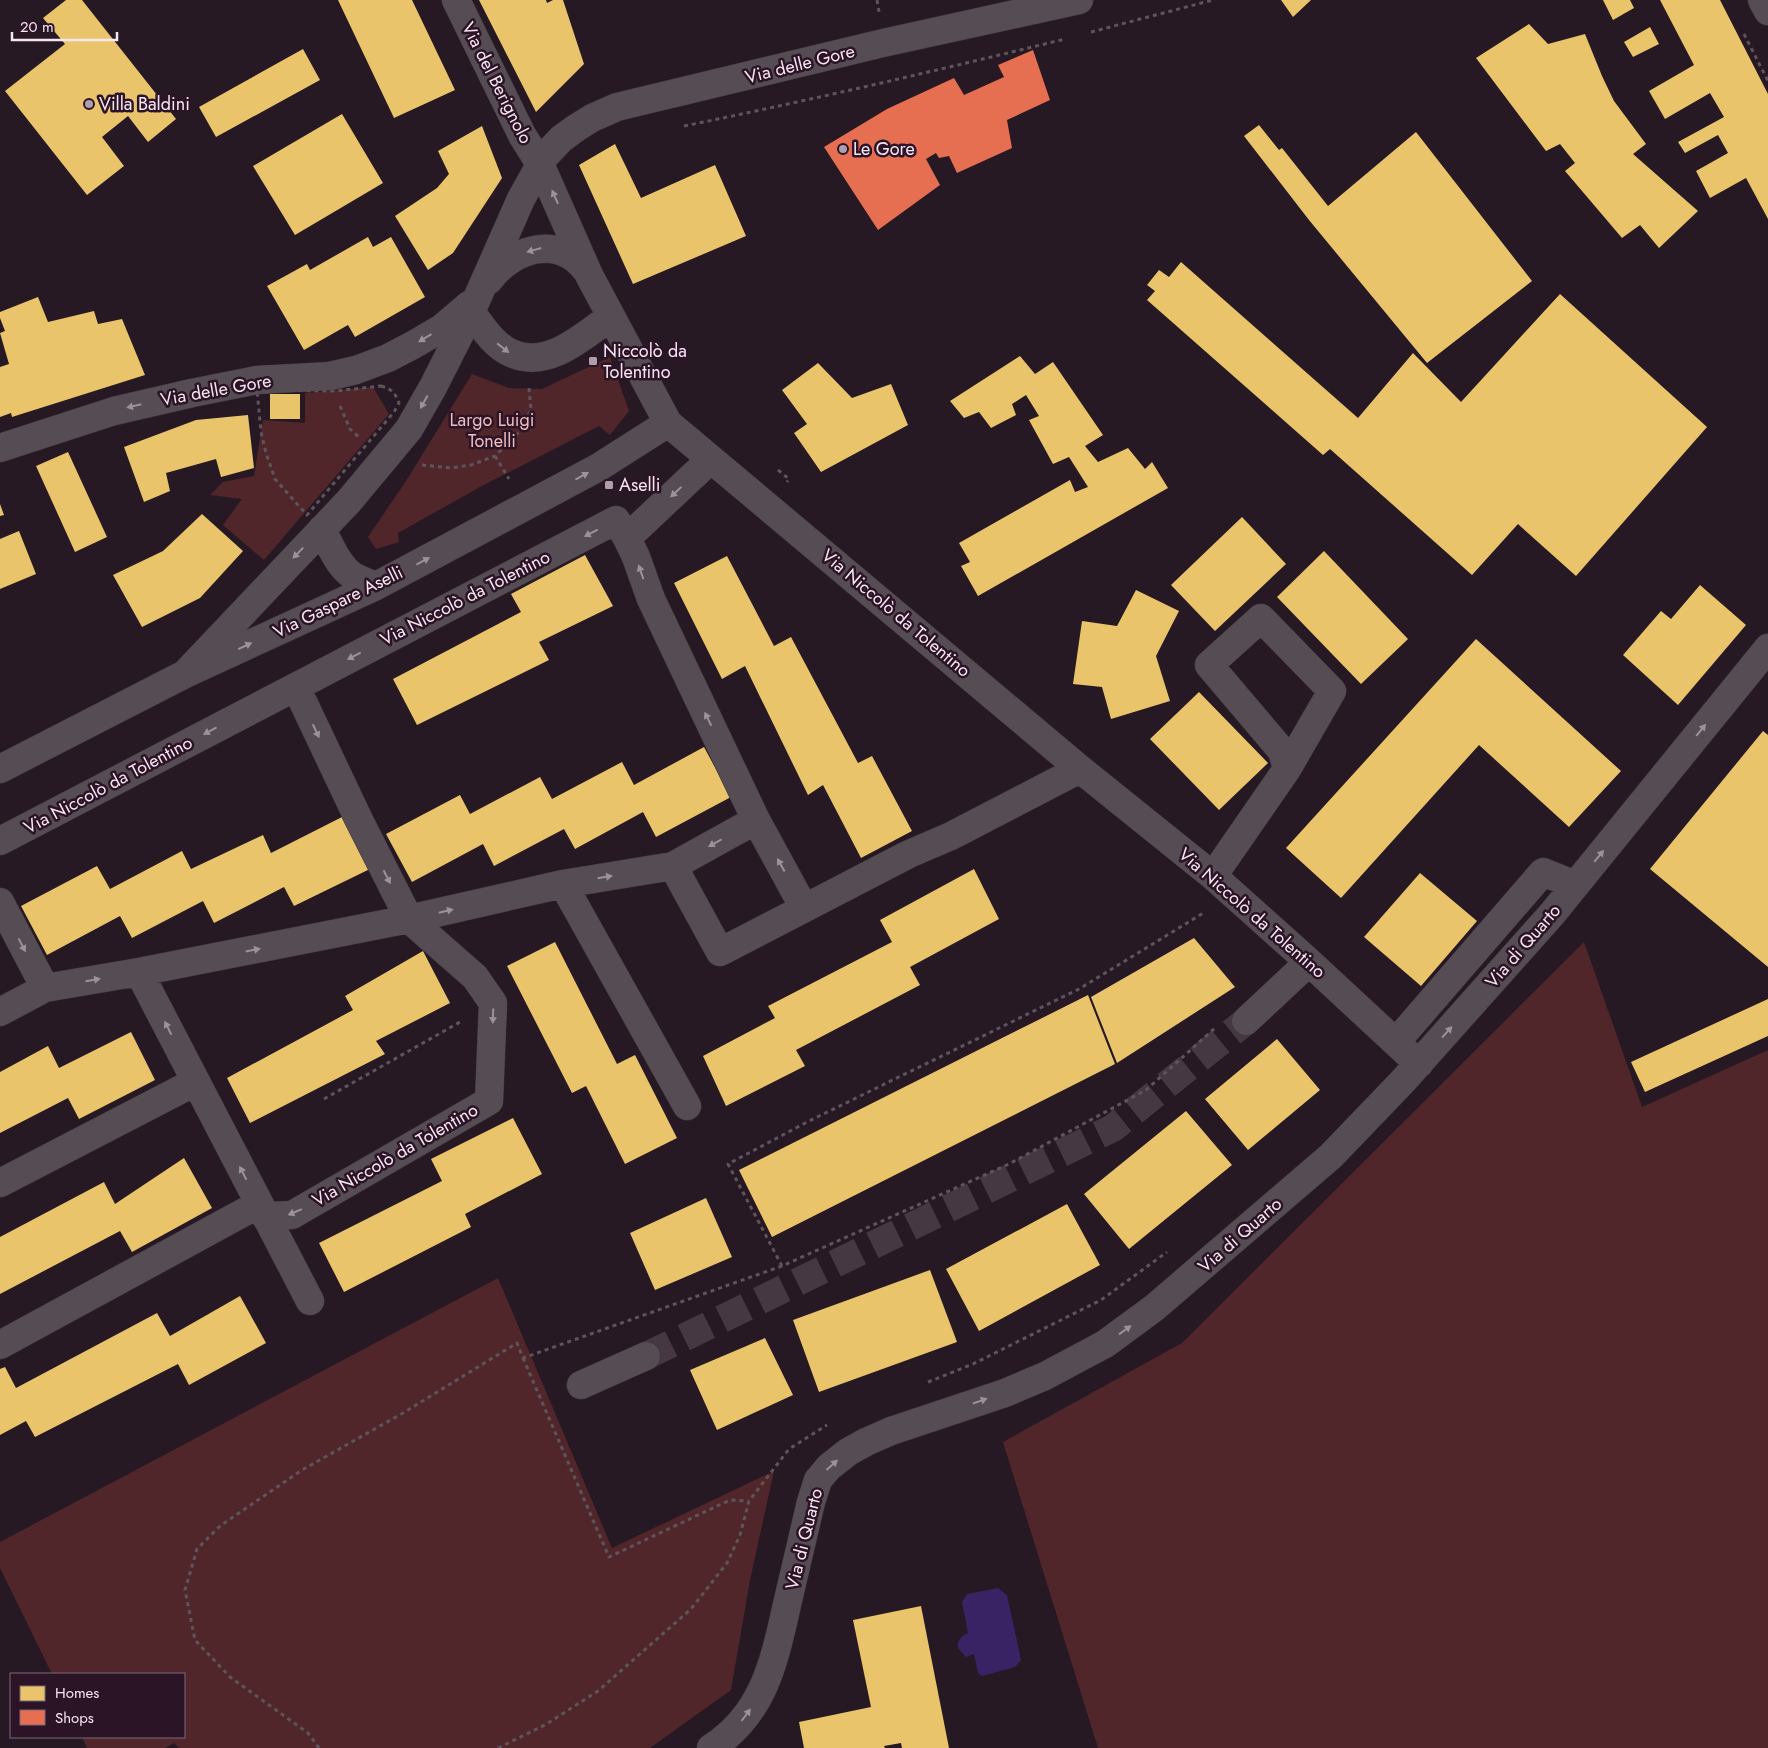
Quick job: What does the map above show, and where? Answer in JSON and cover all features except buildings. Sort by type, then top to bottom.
[{"type":"street","name":"Via del Berignolo","points":[[456,0],[522,135],[540,164]]},
{"type":"street","name":"Via delle Gore","points":[[0,448],[114,411],[192,393],[257,380],[330,376],[356,370],[388,358],[413,345],[442,328],[476,301],[521,199],[545,156],[561,139],[592,118],[617,107],[883,43],[1080,0]]},
{"type":"street","points":[[1762,0],[1768,11]]},
{"type":"street","points":[[476,301],[498,344],[511,354],[526,357],[552,354],[579,340],[610,317],[585,267],[540,164]]},
{"type":"street","points":[[185,674],[349,501],[409,428],[476,301],[492,275],[525,252],[544,247],[556,249],[574,257],[585,267]]},
{"type":"street","name":"Via Niccolò da Tolentino","points":[[610,317],[668,423],[1080,768],[1213,876],[1310,962],[1419,1064]]},
{"type":"street","name":"Via Gaspare Aselli","points":[[0,769],[185,674],[376,586],[599,467],[668,423]]},
{"type":"street","points":[[627,538],[711,459]]},
{"type":"street","name":"Via Niccolò da Tolentino","points":[[0,841],[616,520],[636,557],[651,599],[756,820],[804,908]]},
{"type":"street","points":[[322,529],[345,569],[353,576],[376,586]]},
{"type":"street","points":[[1213,876],[1287,769],[1332,691],[1261,618],[1210,665],[1282,750],[1287,769]]},
{"type":"street","name":"Via di Quarto","points":[[711,1748],[733,1731],[749,1713],[774,1664],[811,1502],[818,1480],[829,1467],[848,1452],[866,1442],[892,1431],[1005,1393],[1045,1376],[1105,1344],[1154,1308],[1331,1156],[1419,1064],[1552,914],[1768,648]]},
{"type":"street","points":[[296,686],[358,818],[409,919],[475,977],[493,1003]]},
{"type":"street","points":[[673,866],[720,952],[909,854],[951,836],[1080,768]]},
{"type":"street","points":[[0,1012],[45,988],[139,972],[409,919],[562,884],[673,866],[756,820]]},
{"type":"street","points":[[1396,1042],[1543,872],[1575,885]]},
{"type":"street","points":[[562,884],[688,1106]]},
{"type":"street","points":[[0,902],[45,988]]},
{"type":"street","points":[[1246,1021],[1310,962]]},
{"type":"street","points":[[139,972],[310,1301]]},
{"type":"street","name":"Via Niccolò da Tolentino","points":[[0,1345],[262,1210],[292,1215],[489,1101],[493,1003]]},
{"type":"street","points":[[0,1183],[196,1082]]},
{"type":"street","points":[[581,1385],[646,1356]]},
{"type":"path","points":[[877,0],[879,12]]},
{"type":"path","points":[[1086,33],[1213,0]]},
{"type":"path","points":[[1740,27],[1768,81]]},
{"type":"path","points":[[677,128],[803,102],[1067,38]]},
{"type":"path","points":[[418,465],[451,468],[471,465],[495,456],[518,433],[531,410],[526,357]]},
{"type":"path","points":[[382,386],[388,388],[394,393],[399,403],[367,445],[307,515],[275,479],[261,432],[257,390],[335,391],[382,386]]},
{"type":"path","points":[[335,391],[342,413],[350,429],[367,445]]},
{"type":"path","points":[[782,1266],[728,1164],[809,1121],[1079,989],[1234,894]]},
{"type":"path","points":[[324,1099],[493,1003]]},
{"type":"path","points":[[523,1358],[609,1557],[730,1500],[749,1501]]},
{"type":"green space","name":"Largo Luigi Tonelli","points":[[610,357],[629,411],[610,435],[599,426],[480,487],[398,533],[399,542],[376,549],[368,537],[406,481],[472,374],[509,388],[542,389]]},
{"type":"green space","points":[[373,387],[389,414],[264,560],[223,525],[242,499],[210,495],[223,482],[254,476],[263,420],[305,423],[305,393]]},
{"type":"green space","points":[[1584,942],[1642,1107],[1768,1050],[1768,1748],[1098,1748],[1003,1442],[1182,1343]]},
{"type":"green space","points":[[498,1278],[612,1548],[774,1471],[750,1580],[731,1690],[650,1748],[179,1748],[174,1743],[165,1748],[87,1748],[82,1738],[185,1738],[185,1673],[52,1673],[0,1568],[0,1542]]},
{"type":"shaded area","points":[[998,1588],[1007,1595],[1021,1660],[1015,1667],[982,1676],[978,1673],[974,1654],[966,1657],[958,1648],[960,1639],[968,1633],[962,1602],[967,1594]]},
{"type":"tunnel","points":[[646,1356],[1113,1128],[1246,1021]]},
{"type":"place","name":"Villa Baldini","points":[[89,104]]},
{"type":"place","name":"Le Gore","points":[[843,149]]},
{"type":"place","name":"Niccolò da Tolentino","points":[[593,361]]},
{"type":"place","name":"Aselli","points":[[609,485]]}]
